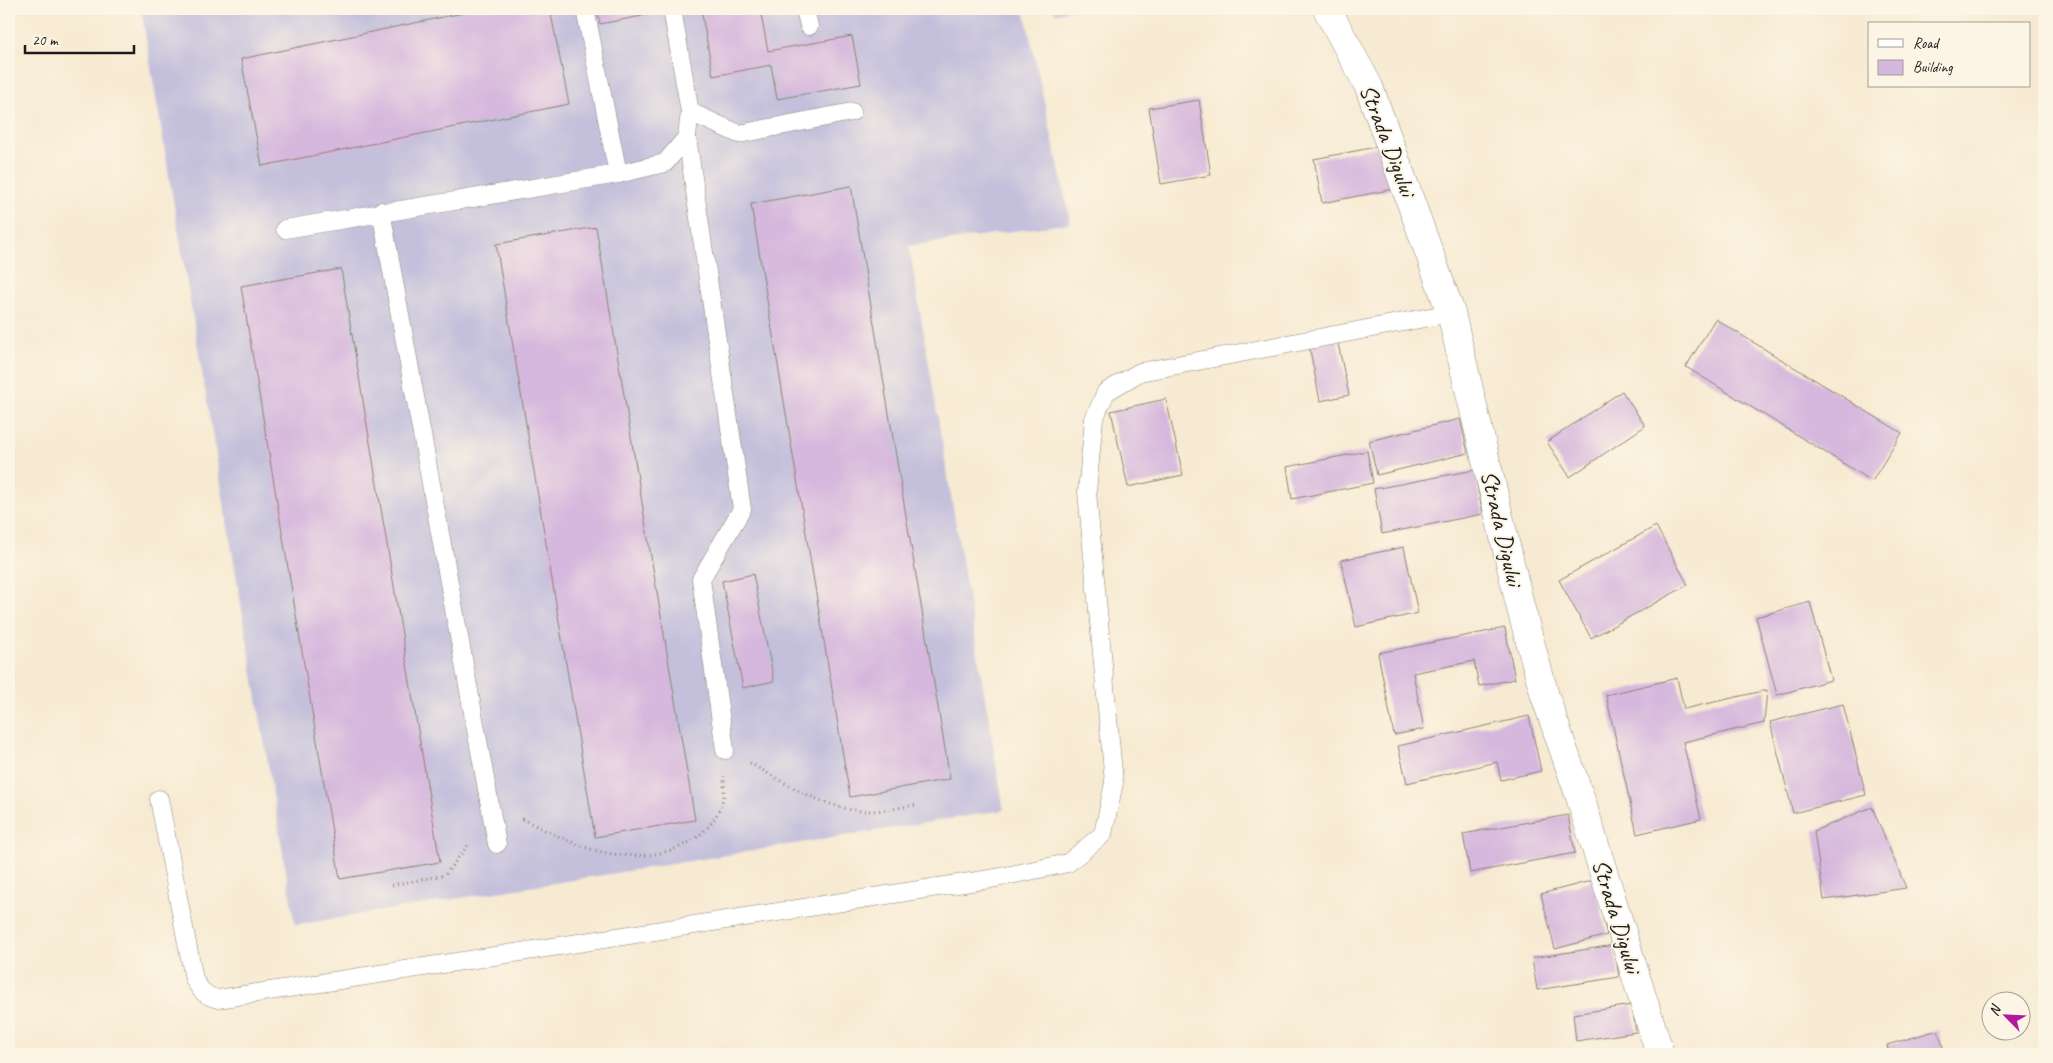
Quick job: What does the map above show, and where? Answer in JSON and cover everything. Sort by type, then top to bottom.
[{"type":"street","name":"Strada Digului","points":[[1327,9],[1370,87],[1451,314],[1521,609],[1545,696],[1580,797],[1660,1054]]},
{"type":"lane","points":[[585,9],[618,174]]},
{"type":"lane","points":[[672,9],[690,112],[687,137],[742,510],[701,579],[725,750]]},
{"type":"lane","points":[[690,112],[739,134],[852,112]]},
{"type":"lane","points":[[285,228],[618,174],[665,163],[687,137]]},
{"type":"lane","points":[[381,211],[497,844]]},
{"type":"lane","points":[[159,798],[194,979],[200,990],[208,997],[218,1000],[996,878],[1068,863],[1103,834],[1114,783],[1087,492],[1094,419],[1106,392],[1140,372],[1451,314]]},
{"type":"path","points":[[392,885],[445,875],[464,853],[490,804],[558,836],[606,853],[657,855],[684,846],[710,826],[724,799],[725,750],[804,792],[843,807],[869,811],[916,805]]},
{"type":"shaded area","points":[[141,9],[1024,9],[1071,223],[909,246],[1004,810],[295,925]]},
{"type":"building","points":[[482,9],[550,9],[569,104],[262,166],[241,59]]},
{"type":"building","points":[[597,9],[646,9],[647,15],[600,24]]},
{"type":"building","points":[[701,9],[760,9],[768,51],[852,36],[861,84],[777,99],[771,65],[713,76]]},
{"type":"building","points":[[1054,9],[1074,9],[1055,14]]},
{"type":"building","points":[[1199,100],[1211,175],[1161,184],[1149,108]]},
{"type":"building","points":[[1386,145],[1394,189],[1322,203],[1314,159]]},
{"type":"building","points":[[851,186],[950,779],[850,797],[751,204]]},
{"type":"building","points":[[596,227],[695,820],[595,837],[496,244]]},
{"type":"building","points":[[341,269],[440,862],[340,879],[241,286]]},
{"type":"building","points":[[1715,319],[1902,433],[1872,481],[1686,367]]},
{"type":"building","points":[[1337,339],[1349,395],[1320,401],[1309,345]]},
{"type":"building","points":[[1622,391],[1645,426],[1570,477],[1547,442]]},
{"type":"building","points":[[1166,399],[1183,475],[1128,487],[1111,411]]},
{"type":"building","points":[[1460,419],[1468,453],[1377,475],[1369,441]]},
{"type":"building","points":[[1367,451],[1373,483],[1292,499],[1287,467]]},
{"type":"building","points":[[1474,470],[1483,514],[1382,534],[1374,489]]},
{"type":"building","points":[[1656,526],[1688,585],[1591,638],[1559,580]]},
{"type":"building","points":[[1404,547],[1418,613],[1356,627],[1341,560]]},
{"type":"building","points":[[753,574],[774,681],[743,688],[722,581]]},
{"type":"building","points":[[1810,602],[1831,680],[1777,695],[1756,617]]},
{"type":"building","points":[[1505,628],[1515,679],[1479,686],[1474,661],[1413,673],[1424,729],[1394,735],[1378,653]]},
{"type":"building","points":[[1677,678],[1684,709],[1767,690],[1764,723],[1683,742],[1701,819],[1637,834],[1606,695]]},
{"type":"building","points":[[1843,704],[1866,795],[1793,813],[1770,722]]},
{"type":"building","points":[[1529,716],[1541,771],[1501,780],[1497,762],[1407,783],[1398,746]]},
{"type":"building","points":[[1872,807],[1906,888],[1824,900],[1814,831]]},
{"type":"building","points":[[1568,815],[1575,853],[1470,873],[1463,834]]},
{"type":"building","points":[[1594,880],[1607,935],[1555,949],[1541,894]]},
{"type":"building","points":[[1614,945],[1619,977],[1537,990],[1532,958]]},
{"type":"building","points":[[1632,1005],[1636,1032],[1576,1041],[1573,1014]]},
{"type":"building","points":[[1938,1030],[1945,1054],[1889,1054],[1887,1045]]}]
